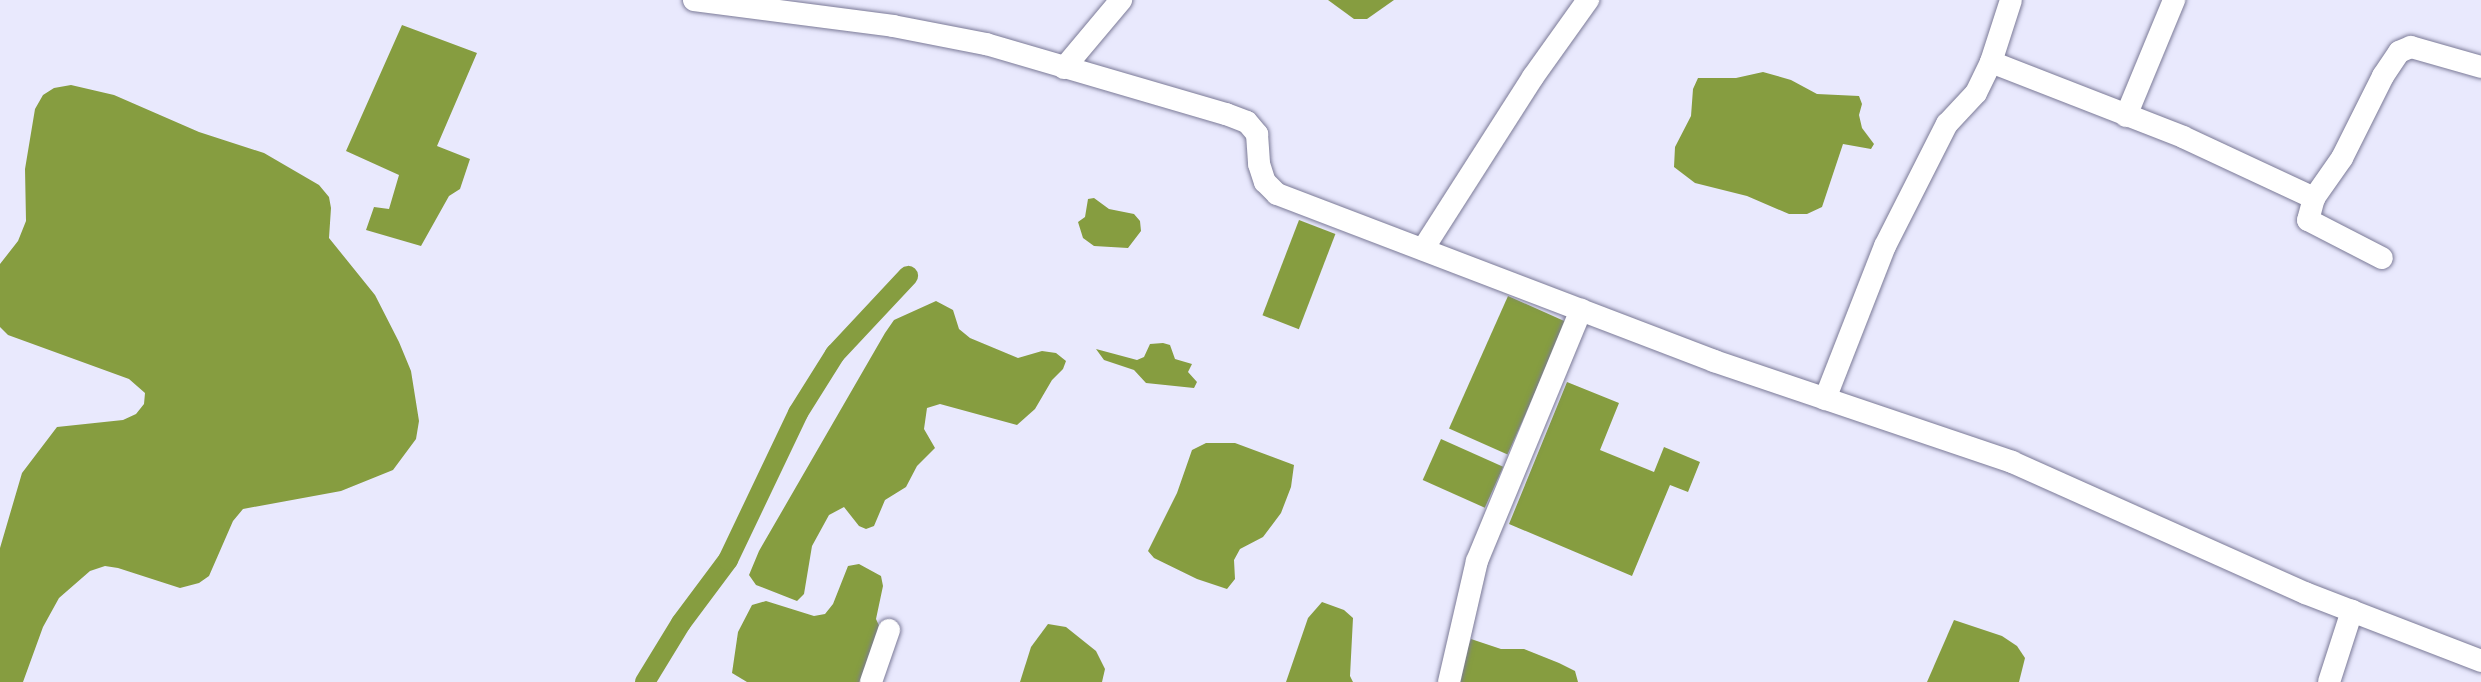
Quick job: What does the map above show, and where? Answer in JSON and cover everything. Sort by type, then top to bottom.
[{"type":"street","points":[[694,0],[827,9],[893,26],[986,44],[1247,122],[1257,134],[1259,164],[1265,182],[1277,194],[1825,399],[2012,462],[2352,611],[2481,661]]},
{"type":"street","points":[[1064,68],[1121,0]]},
{"type":"street","points":[[1423,249],[1533,77],[1588,0]]},
{"type":"street","points":[[1825,399],[1885,246],[1947,124],[1976,93],[1991,62],[2011,0]]},
{"type":"street","points":[[2126,116],[2174,0]]},
{"type":"street","points":[[2382,258],[2308,220],[2314,198],[2342,158],[2383,76],[2399,52],[2411,47],[2481,67]]},
{"type":"street","points":[[1991,62],[2183,137],[2314,198]]},
{"type":"street","points":[[1449,682],[1477,561],[1581,310]]},
{"type":"street","points":[[2329,682],[2352,611]]},
{"type":"street","points":[[871,682],[889,630]]},
{"type":"shaded area","points":[[1328,0],[1394,0],[1367,19],[1354,19]]},
{"type":"shaded area","points":[[402,25],[477,53],[437,146],[470,159],[460,189],[449,196],[421,246],[366,230],[374,207],[389,209],[399,175],[346,151]]},
{"type":"shaded area","points":[[1763,72],[1791,80],[1817,94],[1859,96],[1862,104],[1859,115],[1862,128],[1874,144],[1871,149],[1843,144],[1822,207],[1807,214],[1789,214],[1747,196],[1695,183],[1674,167],[1675,147],[1691,116],[1693,89],[1698,78],[1736,78]]},
{"type":"shaded area","points":[[71,85],[114,95],[199,132],[264,153],[319,185],[329,197],[329,238],[375,295],[399,342],[411,371],[419,421],[416,439],[393,470],[341,491],[243,509],[233,521],[209,576],[199,583],[180,588],[118,568],[105,566],[90,571],[59,598],[43,627],[23,682],[0,682],[0,548],[22,473],[57,427],[123,420],[136,414],[144,404],[145,393],[129,379],[8,335],[0,327],[0,264],[18,241],[26,221],[25,169],[35,109],[43,95],[54,88]]},
{"type":"shaded area","points":[[1094,198],[1109,209],[1134,214],[1140,221],[1141,231],[1128,248],[1094,246],[1083,238],[1078,222],[1085,217],[1088,199]]},
{"type":"shaded area","points":[[1299,220],[1335,234],[1299,329],[1262,315]]},
{"type":"shaded area","points":[[1508,296],[1566,322],[1507,454],[1449,428]]},
{"type":"shaded area","points":[[936,301],[953,310],[959,329],[970,338],[1018,358],[1042,351],[1056,353],[1066,361],[1063,369],[1052,380],[1035,409],[1017,425],[940,404],[927,408],[924,429],[935,448],[917,466],[906,487],[885,500],[874,526],[866,529],[859,526],[844,507],[829,515],[812,546],[804,594],[797,601],[756,585],[749,575],[759,551],[885,333],[894,320]]},
{"type":"shaded area","points":[[1150,344],[1170,345],[1175,359],[1192,364],[1188,372],[1197,382],[1194,388],[1146,383],[1134,370],[1104,360],[1096,349],[1137,360],[1144,357]]},
{"type":"shaded area","points":[[1567,382],[1619,403],[1600,450],[1654,472],[1664,447],[1700,462],[1688,492],[1670,485],[1632,576],[1509,524]]},
{"type":"shaded area","points":[[1441,439],[1503,467],[1485,508],[1423,480]]},
{"type":"shaded area","points":[[1206,443],[1235,443],[1294,465],[1291,487],[1281,513],[1263,537],[1240,549],[1234,560],[1235,579],[1227,589],[1197,579],[1154,558],[1148,551],[1177,493],[1192,450]]},
{"type":"shaded area","points":[[859,564],[881,576],[883,586],[876,619],[881,630],[865,682],[747,682],[732,673],[738,632],[752,605],[766,601],[814,616],[825,614],[833,604],[848,566]]},
{"type":"shaded area","points":[[1322,602],[1344,610],[1353,618],[1350,676],[1353,682],[1286,682],[1308,618]]},
{"type":"shaded area","points":[[1954,620],[2002,636],[2017,646],[2025,658],[2019,682],[1927,682]]},
{"type":"shaded area","points":[[1048,624],[1066,627],[1096,651],[1105,669],[1102,682],[1020,682],[1031,647]]},
{"type":"shaded area","points":[[1471,639],[1501,649],[1524,649],[1559,663],[1575,671],[1578,682],[1454,682]]},
{"type":"waterway","points":[[645,682],[681,623],[728,560],[798,413],[835,354],[908,276]]}]
